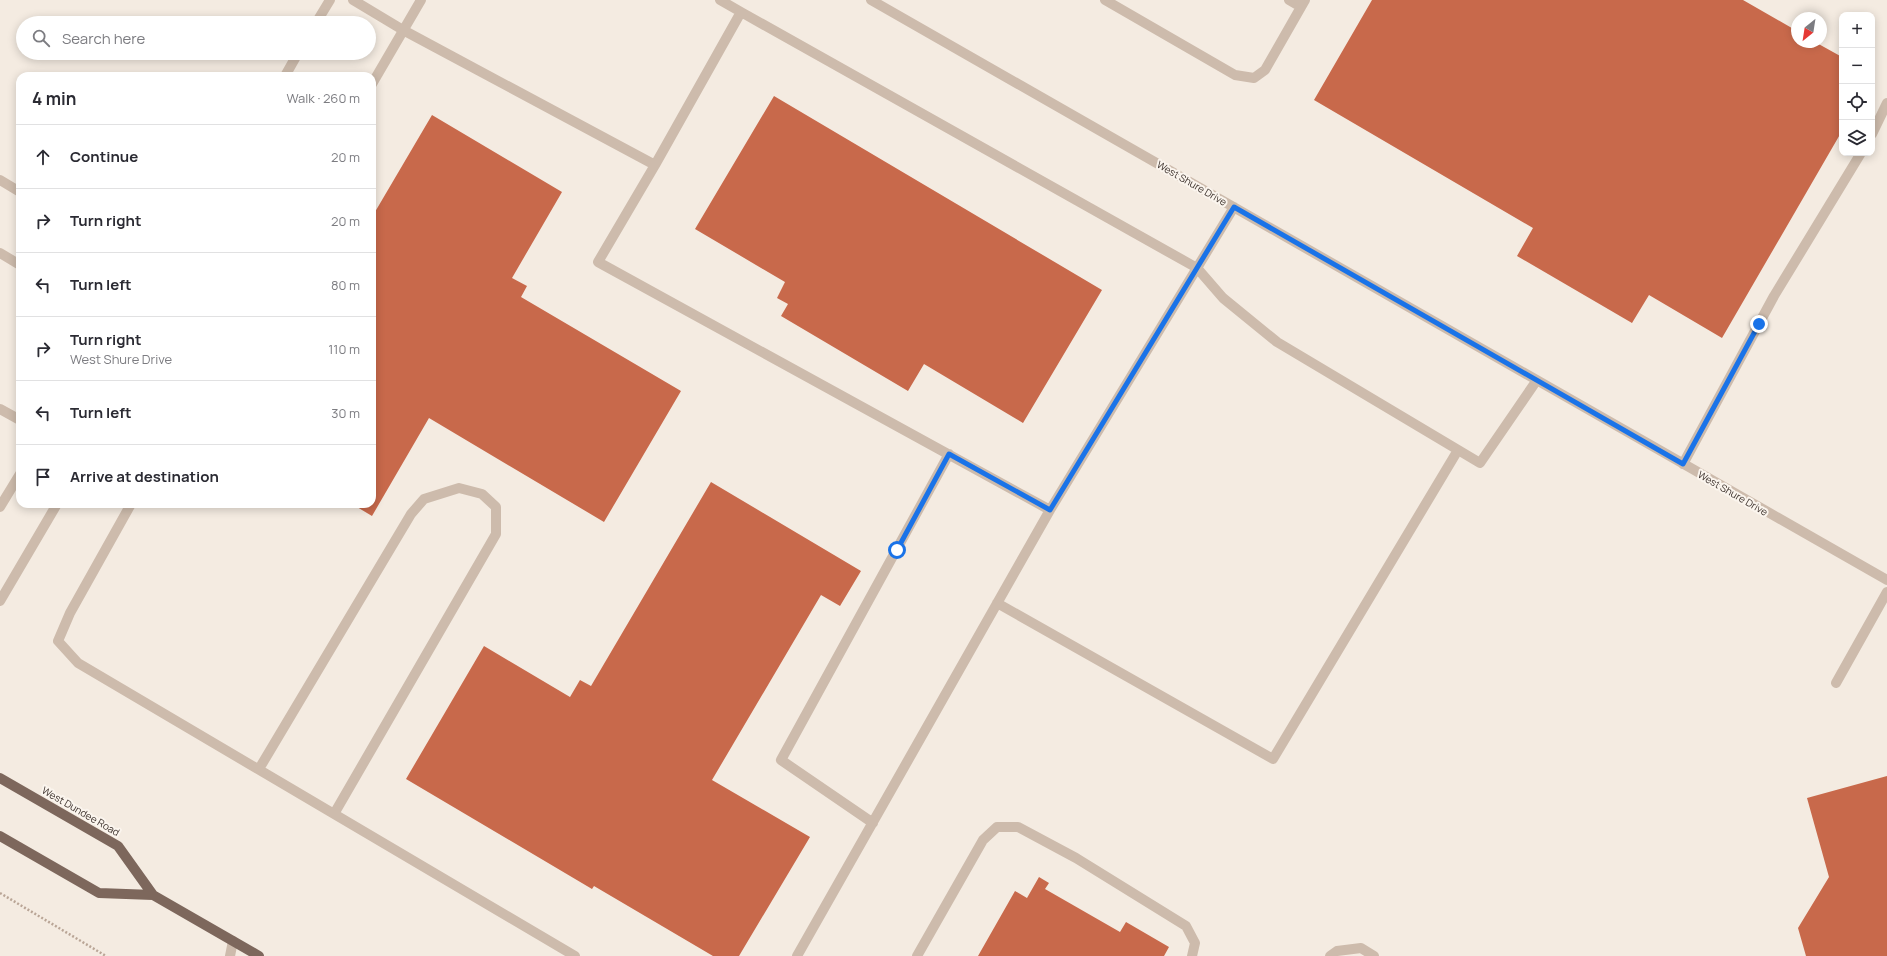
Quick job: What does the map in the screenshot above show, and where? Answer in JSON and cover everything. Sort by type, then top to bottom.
[{"type":"main road","name":"West Dundee Road","points":[[0,778],[118,846],[153,895],[259,956]]},
{"type":"main road","name":"West Dundee Road","points":[[0,836],[99,893],[153,895]]},
{"type":"street","points":[[320,16],[330,0]]},
{"type":"street","points":[[353,0],[403,30],[656,165]]},
{"type":"street","points":[[376,77],[421,0]]},
{"type":"street","points":[[720,0],[1197,268],[1223,298],[1277,342],[1480,463],[1537,380]]},
{"type":"street","name":"West Shure Drive","points":[[871,0],[1887,580]]},
{"type":"street","points":[[1106,0],[1235,75],[1254,78],[1265,70],[1303,3],[1289,0]]},
{"type":"street","points":[[741,12],[656,165],[598,262],[1050,510]]},
{"type":"street","points":[[287,72],[294,60]]},
{"type":"street","points":[[1875,128],[1887,103]]},
{"type":"street","points":[[1683,464],[1774,296],[1859,156]]},
{"type":"street","points":[[0,180],[16,190]]},
{"type":"street","points":[[797,956],[1050,510],[1234,207]]},
{"type":"street","points":[[0,253],[16,263]]},
{"type":"street","points":[[0,409],[16,418]]},
{"type":"street","points":[[997,603],[1273,759],[1458,450]]},
{"type":"street","points":[[872,823],[781,760],[949,454]]},
{"type":"street","points":[[0,507],[16,481]]},
{"type":"street","points":[[259,769],[411,514],[424,499],[459,488],[482,494],[496,507],[496,534],[334,814]]},
{"type":"street","points":[[0,601],[55,508]]},
{"type":"street","points":[[129,508],[70,613],[58,641],[78,663],[575,956]]},
{"type":"street","points":[[1836,682],[1887,592]]},
{"type":"street","points":[[917,956],[983,840],[997,827],[1018,827],[1076,858],[1186,926],[1195,943],[1192,956]]},
{"type":"street","points":[[230,956],[233,941]]},
{"type":"street","points":[[1330,956],[1337,950],[1361,948],[1374,956]]},
{"type":"path","points":[[0,893],[106,956]]},
{"type":"building","points":[[1372,0],[1743,0],[1791,28],[1791,48],[1826,48],[1839,55],[1839,136],[1722,338],[1649,295],[1632,323],[1517,256],[1533,228],[1314,100]]},
{"type":"building","points":[[774,96],[1102,290],[1023,423],[924,364],[908,391],[781,316],[788,304],[777,298],[785,282],[695,229]]},
{"type":"building","points":[[432,115],[562,192],[512,278],[527,286],[521,297],[681,391],[604,522],[429,418],[372,516],[359,508],[376,508],[376,210]]},
{"type":"building","points":[[711,482],[861,571],[840,606],[821,595],[712,780],[810,837],[739,956],[713,956],[594,886],[592,889],[406,779],[484,646],[570,697],[580,680],[591,686]]},
{"type":"building","points":[[1887,776],[1887,956],[1806,956],[1798,928],[1829,877],[1807,798]]},
{"type":"building","points":[[1039,877],[1049,883],[1045,889],[1120,932],[1126,922],[1169,947],[1164,956],[978,956],[1015,891],[1027,898]]},
{"type":"route","points":[[897,550],[949,454],[1050,510],[1234,207],[1683,464],[1759,324]]}]
